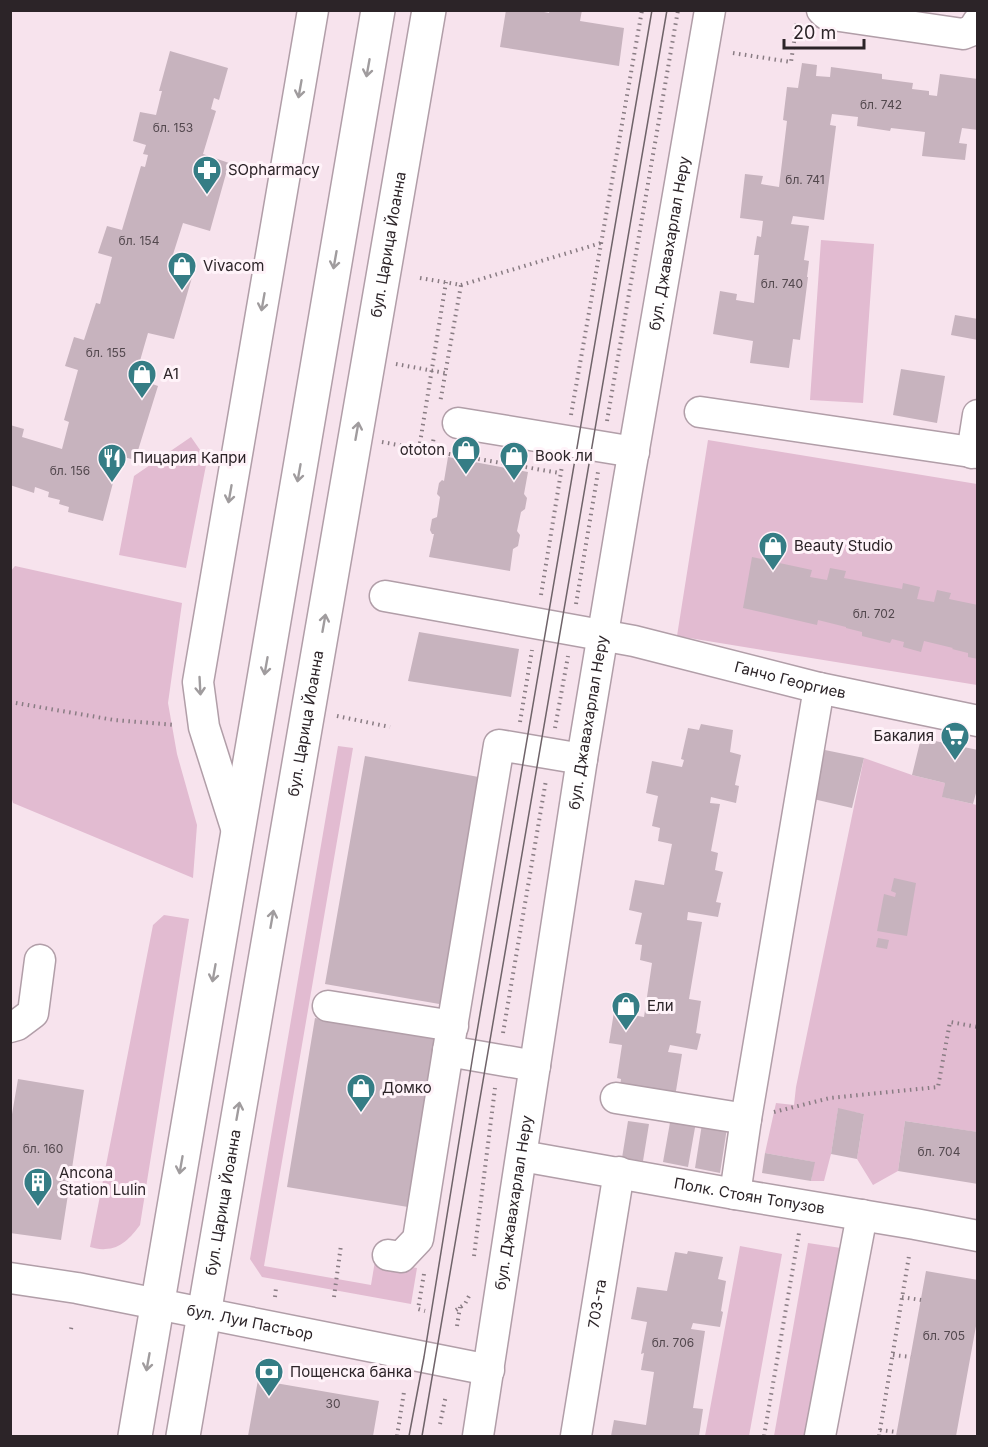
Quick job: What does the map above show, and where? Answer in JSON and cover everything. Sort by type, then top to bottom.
[{"type":"main road","points":[[135,1437],[378,10]]},
{"type":"main road","name":"бул. Царица Йоанна","points":[[183,1437],[429,10]]},
{"type":"street","name":"бул. Джавахарлал Неру","points":[[478,1437],[582,759],[710,10]]},
{"type":"street","points":[[238,834],[204,727],[198,682],[305,12]]},
{"type":"street","points":[[810,16],[826,14],[963,34],[973,30],[978,22]]},
{"type":"street","points":[[700,412],[975,453],[978,415]]},
{"type":"street","points":[[444,420],[634,452]]},
{"type":"street","name":"Ганчо Георгиев","points":[[385,596],[634,641],[819,688],[978,721]]},
{"type":"street","points":[[735,1194],[819,688]]},
{"type":"street","points":[[420,1221],[499,745],[582,759]]},
{"type":"street","points":[[10,1027],[17,1025],[33,1012],[40,960]]},
{"type":"street","points":[[328,1006],[451,1039],[498,1060],[535,1066]]},
{"type":"street","points":[[616,1098],[746,1119]]},
{"type":"street","name":"Полк. Стоян Топузов","points":[[522,1156],[978,1236]]},
{"type":"street","name":"703-та","points":[[576,1437],[619,1172]]},
{"type":"street","points":[[820,1437],[862,1215]]},
{"type":"street","name":"бул. Луи Пастьор","points":[[10,1278],[77,1288],[489,1370]]},
{"type":"path","points":[[515,748],[560,473],[642,10]]},
{"type":"path","points":[[474,1261],[498,1060],[678,10]]},
{"type":"path","points":[[734,53],[791,62],[810,16]]},
{"type":"path","points":[[420,278],[461,285],[601,243]]},
{"type":"path","points":[[419,449],[446,282]]},
{"type":"path","points":[[431,451],[444,420],[445,373],[461,285]]},
{"type":"path","points":[[395,364],[445,373]]},
{"type":"path","points":[[379,442],[560,473]]},
{"type":"path","points":[[10,702],[114,720],[180,725]]},
{"type":"path","points":[[333,715],[390,727]]},
{"type":"path","points":[[746,1119],[830,1098],[938,1087],[950,1022],[978,1027]]},
{"type":"path","points":[[764,1437],[803,1205]]},
{"type":"path","points":[[334,1297],[341,1245]]},
{"type":"path","points":[[879,1437],[909,1256]]},
{"type":"path","points":[[424,1277],[418,1310],[425,1311]]},
{"type":"path","points":[[274,1297],[276,1288]]},
{"type":"path","points":[[458,1326],[458,1309],[465,1304],[469,1296]]},
{"type":"path","points":[[902,1298],[921,1300]]},
{"type":"path","points":[[893,1355],[911,1357]]},
{"type":"path","points":[[262,1367],[263,1359]]},
{"type":"path","points":[[397,1437],[404,1392]]},
{"type":"path","points":[[440,1424],[446,1395]]},
{"type":"path","points":[[880,1430],[897,1432]]},
{"type":"shaded area","points":[[821,240],[874,244],[863,403],[810,400]]},
{"type":"shaded area","points":[[191,437],[207,460],[186,568],[119,555],[134,476]]},
{"type":"shaded area","points":[[708,440],[977,484],[977,685],[677,636]]},
{"type":"shaded area","points":[[15,566],[182,603],[168,703],[177,754],[197,825],[193,878],[13,803],[10,792],[10,572]]},
{"type":"shaded area","points":[[338,746],[353,748],[264,1266],[371,1285],[375,1261],[417,1268],[411,1304],[262,1277],[250,1259]]},
{"type":"shaded area","points":[[864,758],[912,775],[945,783],[943,797],[977,805],[977,1132],[905,1121],[898,1171],[873,1185],[857,1159],[864,1114],[838,1109],[824,1181],[811,1181],[814,1162],[765,1153],[776,1103],[794,1105]]},
{"type":"shaded area","points":[[164,915],[189,919],[140,1225],[121,1245],[98,1249],[90,1247],[153,925]]},
{"type":"shaded area","points":[[808,1243],[841,1248],[808,1436],[774,1436]]},
{"type":"shaded area","points":[[740,1246],[782,1254],[749,1436],[705,1436]]},
{"type":"building","points":[[506,10],[534,10],[549,13],[550,10],[582,10],[580,21],[624,28],[619,66],[500,47]]},
{"type":"building","points":[[170,51],[228,68],[219,100],[214,98],[211,109],[216,111],[203,154],[229,163],[210,231],[183,223],[169,267],[193,274],[174,339],[148,333],[135,378],[158,386],[135,460],[120,456],[103,521],[68,512],[69,507],[59,504],[60,500],[48,497],[49,492],[35,487],[34,493],[10,485],[10,425],[24,429],[22,437],[62,449],[69,422],[64,420],[78,370],[65,366],[74,337],[84,340],[96,303],[100,304],[112,257],[98,253],[107,226],[122,230],[141,166],[145,167],[148,155],[143,154],[146,145],[133,141],[140,112],[156,115],[162,91],[159,91]]},
{"type":"building","points":[[802,63],[817,65],[816,76],[830,77],[831,67],[882,74],[882,79],[913,83],[912,89],[929,91],[929,95],[937,96],[940,74],[978,79],[978,130],[962,128],[959,143],[967,144],[965,160],[922,156],[925,132],[891,128],[890,131],[857,126],[858,117],[832,114],[830,125],[836,126],[824,220],[793,216],[791,224],[809,226],[804,260],[809,261],[800,340],[793,339],[789,368],[750,363],[753,341],[713,334],[720,291],[737,294],[736,300],[754,303],[759,255],[754,255],[757,236],[761,237],[763,221],[740,218],[745,174],[763,176],[761,184],[779,187],[787,121],[783,120],[787,87],[798,88]]},
{"type":"building","points":[[955,315],[978,319],[978,340],[951,335]]},
{"type":"building","points":[[901,369],[945,376],[937,423],[893,415]]},
{"type":"building","points":[[448,457],[528,472],[524,494],[527,498],[525,509],[521,512],[517,531],[520,535],[518,546],[513,549],[510,571],[429,557],[434,534],[430,530],[432,519],[437,517],[440,497],[437,494],[439,483],[444,481]]},
{"type":"building","points":[[752,557],[812,570],[810,577],[827,580],[830,568],[846,571],[844,578],[902,589],[903,583],[920,587],[917,599],[934,602],[937,590],[951,593],[949,599],[978,605],[978,659],[968,657],[968,653],[953,648],[924,641],[921,652],[903,647],[904,642],[892,639],[890,643],[862,636],[862,632],[818,620],[817,625],[743,608]]},
{"type":"building","points":[[419,632],[519,649],[511,697],[408,681]]},
{"type":"building","points":[[701,724],[733,730],[730,752],[741,755],[735,785],[739,786],[736,803],[711,797],[710,803],[720,804],[711,851],[718,853],[715,870],[723,872],[716,902],[721,903],[718,917],[688,912],[687,920],[702,922],[689,999],[701,1001],[696,1033],[701,1034],[697,1050],[670,1045],[668,1052],[682,1054],[674,1103],[619,1093],[621,1079],[617,1078],[622,1045],[609,1043],[614,1012],[644,1017],[652,963],[640,960],[642,945],[635,944],[642,913],[629,910],[635,880],[664,885],[672,844],[658,841],[660,828],[652,826],[658,796],[646,793],[652,761],[682,767],[684,760],[681,759],[688,728],[699,730]]},
{"type":"building","points":[[921,738],[978,750],[978,786],[973,804],[942,797],[945,783],[912,775]]},
{"type":"building","points":[[820,749],[864,758],[852,808],[809,798]]},
{"type":"building","points":[[365,756],[484,778],[445,1005],[325,984]]},
{"type":"building","points":[[894,878],[916,883],[907,936],[877,931],[884,894],[895,897],[896,893],[891,891]]},
{"type":"building","points":[[878,938],[889,940],[887,949],[876,947]]},
{"type":"building","name":"Домко","points":[[315,1018],[436,1039],[408,1207],[287,1187]]},
{"type":"building","points":[[18,1079],[84,1090],[61,1240],[10,1233],[10,1126]]},
{"type":"building","points":[[838,1108],[864,1114],[857,1159],[831,1154]]},
{"type":"building","points":[[671,1117],[696,1122],[688,1167],[663,1162]]},
{"type":"building","points":[[628,1121],[649,1124],[643,1161],[622,1158]]},
{"type":"building","points":[[905,1121],[978,1132],[978,1184],[898,1171]]},
{"type":"building","points":[[702,1124],[727,1128],[720,1173],[695,1168]]},
{"type":"building","points":[[765,1153],[815,1162],[811,1181],[762,1173]]},
{"type":"building","points":[[688,1251],[723,1257],[718,1279],[726,1281],[720,1327],[693,1323],[691,1329],[705,1331],[693,1408],[703,1409],[699,1436],[611,1436],[614,1420],[646,1425],[654,1372],[641,1370],[644,1353],[641,1354],[647,1322],[631,1319],[637,1287],[667,1291],[675,1252],[687,1254]]},
{"type":"building","points":[[926,1271],[978,1280],[978,1315],[956,1436],[896,1436]]},
{"type":"building","points":[[258,1380],[379,1401],[373,1436],[248,1436]]},
{"type":"tram line","points":[[409,1436],[652,10]]},
{"type":"tram line","points":[[422,1436],[667,10]]},
{"type":"place","name":"SOpharmacy","points":[[207,196]]},
{"type":"place","name":"Vivacom","points":[[182,292]]},
{"type":"place","name":"A1","points":[[142,400]]},
{"type":"place","name":"ototon","points":[[466,476]]},
{"type":"place","name":"Book ли","points":[[514,482]]},
{"type":"place","name":"Пицария Капри","points":[[112,484]]},
{"type":"place","name":"Beauty Studio","points":[[773,572]]},
{"type":"place","name":"Бакалия","points":[[955,762]]},
{"type":"place","name":"Ели","points":[[626,1032]]},
{"type":"place","name":"Домко","points":[[361,1114]]},
{"type":"place","name":"Ancona Station Lulin","points":[[38,1208]]},
{"type":"place","name":"Пощенска банка","points":[[269,1398]]}]
